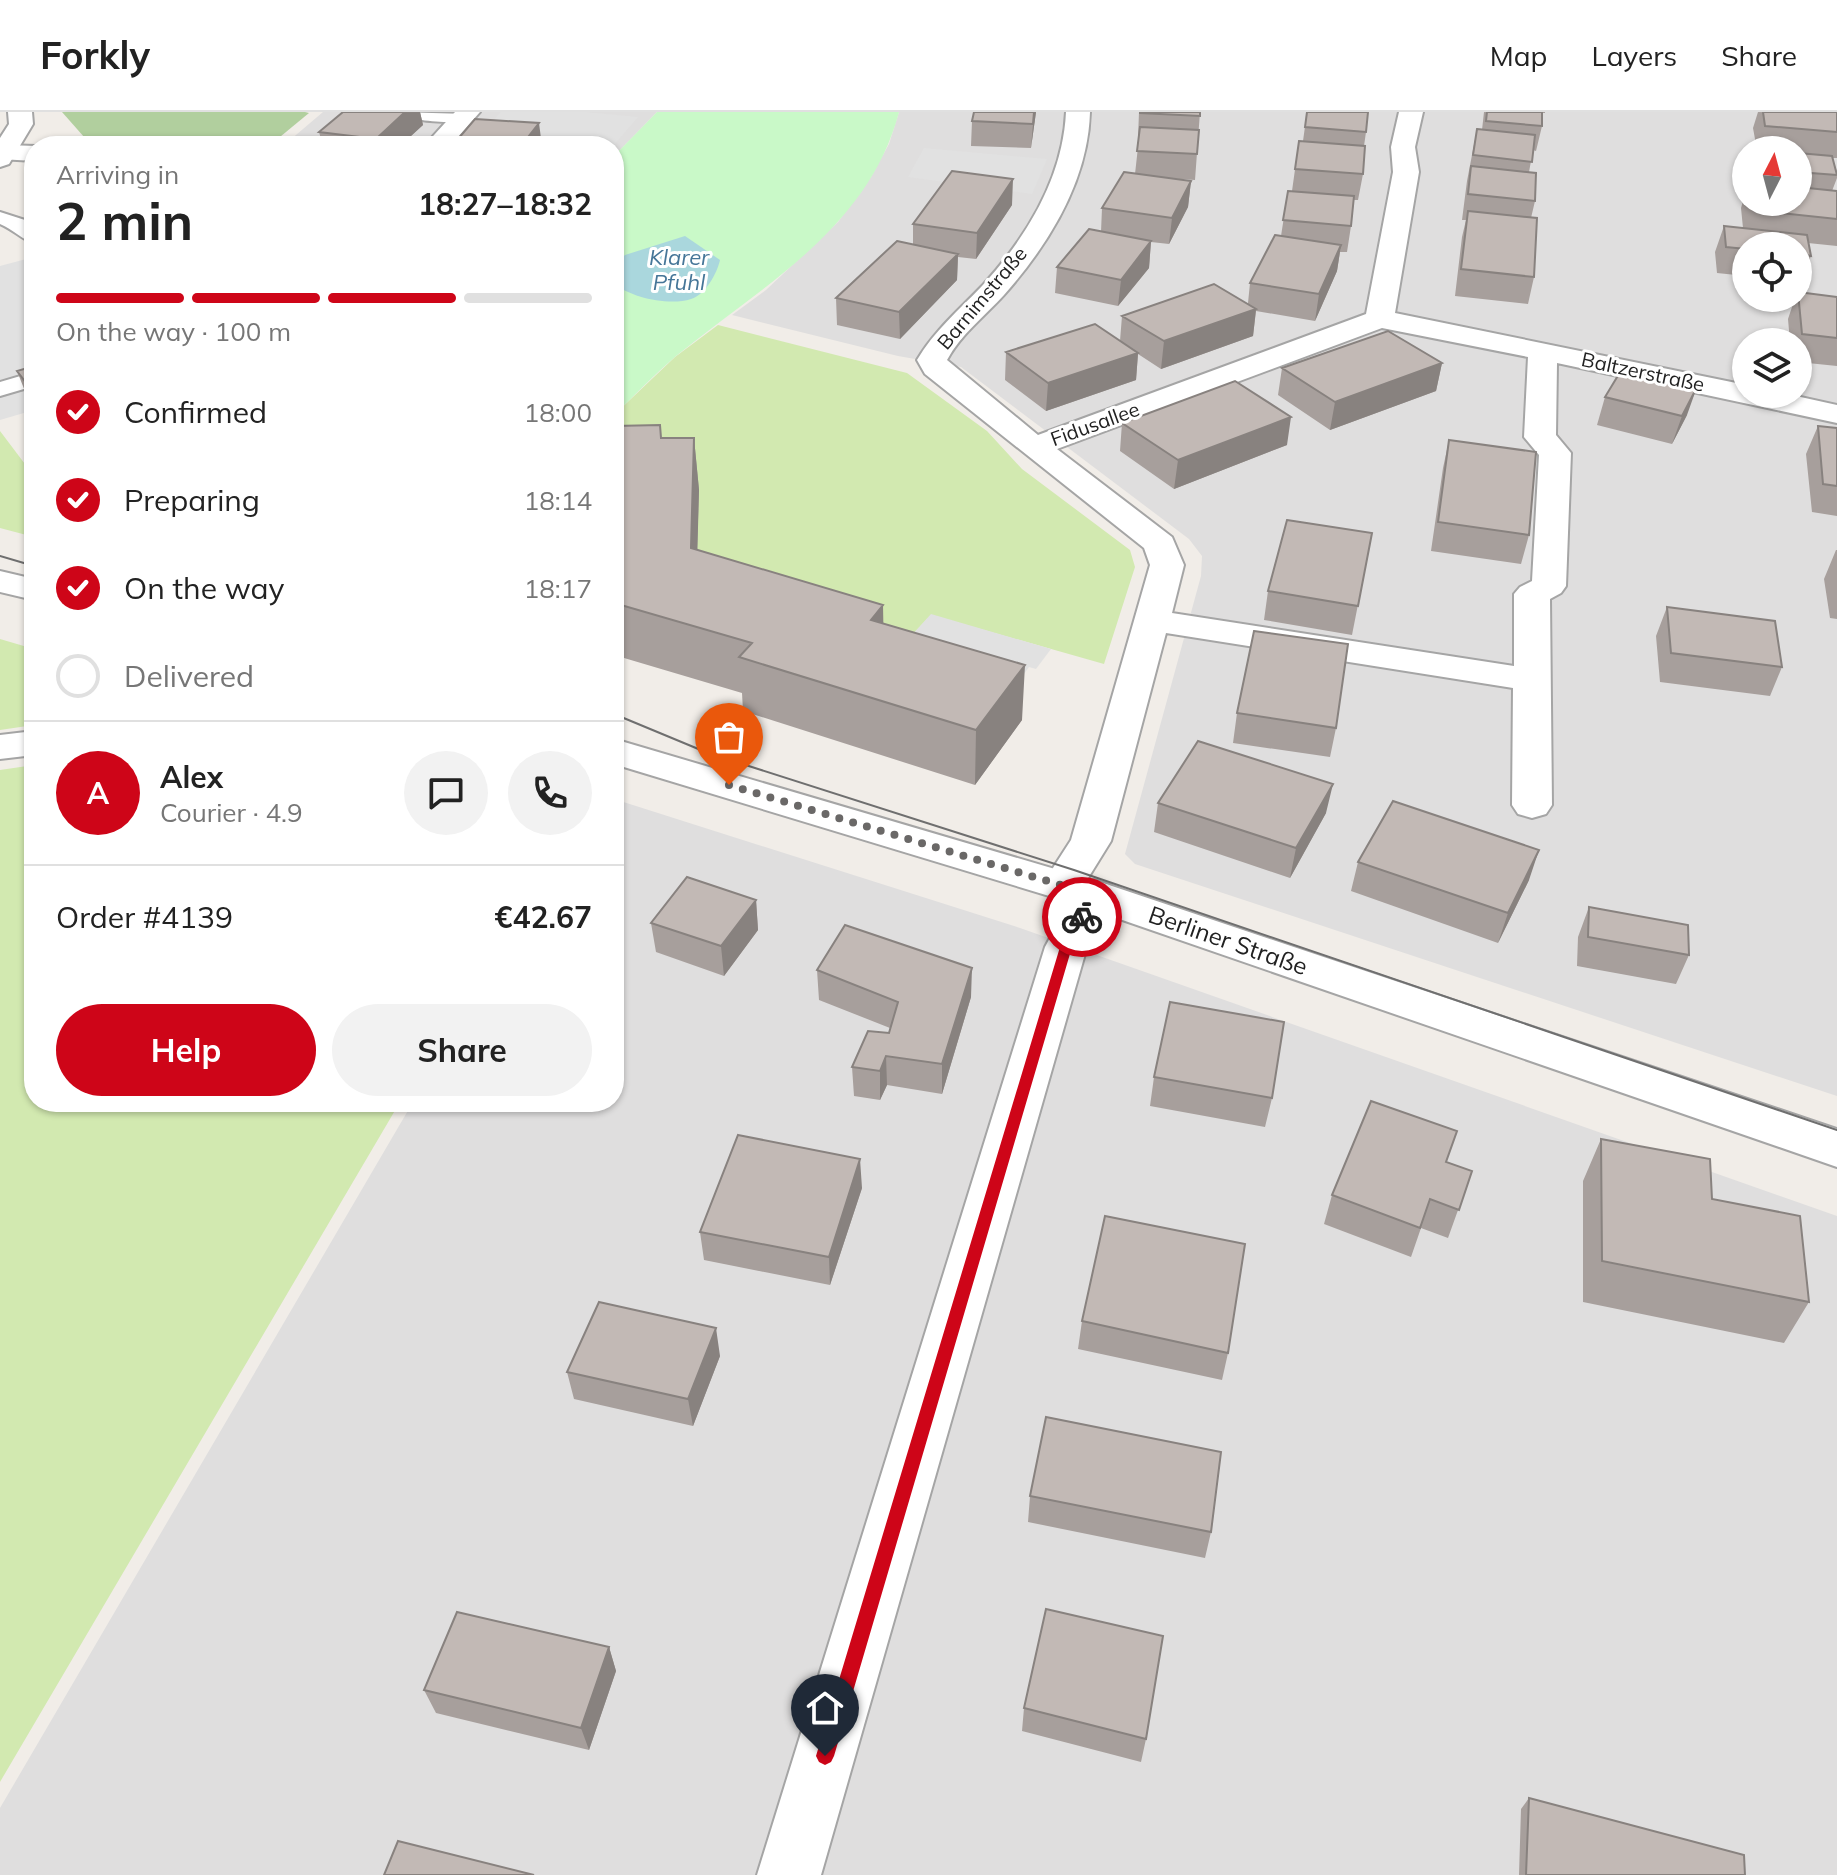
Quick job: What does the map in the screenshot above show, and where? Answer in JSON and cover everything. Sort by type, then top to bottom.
[{"type":"street","points":[[3,156],[21,124],[20,112]]},
{"type":"street","name":"Barnimstraße","points":[[1034,447],[936,368],[932,360],[938,347],[998,285],[1038,230],[1066,180],[1077,142],[1078,112]]},
{"type":"street","points":[[1411,112],[1403,147],[1406,172],[1380,319],[1543,351],[1540,437],[1555,453],[1549,586],[1532,594],[1532,805]]},
{"type":"street","points":[[445,136],[465,115]]},
{"type":"street","points":[[3,156],[24,154]]},
{"type":"street","name":"Fidusallee","points":[[1034,447],[1380,319]]},
{"type":"street","name":"Baltzerstraße","points":[[1543,351],[1837,414]]},
{"type":"street","name":"Fidusallee","points":[[789,1875],[1066,947],[1078,890],[1167,565],[1160,544],[1034,447]]},
{"type":"street","points":[[0,581],[24,587]]},
{"type":"street","points":[[1150,620],[1532,680]]},
{"type":"street","points":[[0,747],[24,744]]},
{"type":"street","name":"Berliner Straße","points":[[624,754],[1078,890],[1837,1148]]},
{"type":"lane","points":[[406,112],[465,115]]},
{"type":"lane","points":[[0,218],[24,228]]},
{"type":"lane","points":[[0,389],[24,382]]},
{"type":"shaded area","points":[[323,112],[657,112],[624,146],[624,136],[295,136]]},
{"type":"shaded area","points":[[501,112],[585,112],[638,117],[622,136],[480,136]]},
{"type":"shaded area","points":[[899,112],[1837,112],[1837,1096],[1135,864],[1125,854],[1201,576],[1202,556],[1189,539],[961,367],[898,356],[732,315],[766,290],[838,222],[871,177],[889,144]]},
{"type":"shaded area","points":[[924,148],[1047,159],[1032,194],[908,177]]},
{"type":"shaded area","points":[[24,260],[24,413],[0,420],[0,266]]},
{"type":"shaded area","points":[[931,614],[1051,649],[1036,669],[1029,667],[1000,707],[911,636]]},
{"type":"shaded area","points":[[624,802],[1020,928],[1837,1216],[1837,1875],[0,1875],[0,1808],[407,1112],[624,1112]]},
{"type":"green space","points":[[62,112],[309,113],[281,136],[83,136]]},
{"type":"green space","points":[[657,112],[899,112],[884,153],[863,190],[838,222],[777,278],[676,356],[624,405],[624,146]]},
{"type":"green space","points":[[718,325],[907,373],[987,431],[1022,469],[1130,550],[1135,567],[1104,664],[931,615],[911,636],[711,589],[624,490],[624,405],[675,357]]},
{"type":"green space","points":[[0,431],[24,463],[24,534],[0,528]]},
{"type":"green space","points":[[0,639],[24,646],[24,726],[0,730]]},
{"type":"green space","points":[[24,766],[24,1112],[394,1112],[0,1782],[0,770]]},
{"type":"water","name":"Klarer Pfuhl","points":[[685,236],[720,260],[701,293],[691,299],[672,302],[624,290],[625,255]]},
{"type":"building","points":[[343,112],[405,112],[379,136],[319,132]]},
{"type":"building","points":[[974,112],[1034,112],[1033,124],[972,121]]},
{"type":"building","points":[[1200,112],[1200,116],[1140,113]]},
{"type":"building","points":[[1307,112],[1368,112],[1366,132],[1305,127]]},
{"type":"building","points":[[1487,112],[1542,112],[1542,126],[1486,121]]},
{"type":"building","points":[[1763,112],[1837,112],[1837,132],[1765,126]]},
{"type":"building","points":[[475,119],[539,123],[529,136],[461,136]]},
{"type":"building","points":[[1140,127],[1199,130],[1197,154],[1137,151]]},
{"type":"building","points":[[1477,129],[1535,135],[1532,162],[1473,155]]},
{"type":"building","points":[[1299,141],[1365,146],[1363,174],[1295,169]]},
{"type":"building","points":[[1812,154],[1832,156],[1837,175],[1812,173]]},
{"type":"building","points":[[1471,166],[1536,173],[1535,201],[1468,194]]},
{"type":"building","points":[[952,171],[1013,179],[977,233],[913,224]]},
{"type":"building","points":[[1124,172],[1191,181],[1172,218],[1102,208]]},
{"type":"building","points":[[1812,188],[1837,191],[1837,219],[1809,216],[1812,216]]},
{"type":"building","points":[[1288,191],[1354,196],[1351,226],[1283,220]]},
{"type":"building","points":[[1468,211],[1537,218],[1534,277],[1461,269]]},
{"type":"building","points":[[1724,226],[1779,232],[1732,232],[1732,248],[1726,247]]},
{"type":"building","points":[[1089,229],[1151,241],[1121,280],[1057,267]]},
{"type":"building","points":[[1275,235],[1341,245],[1319,294],[1250,283]]},
{"type":"building","points":[[897,241],[958,254],[899,312],[836,298]]},
{"type":"building","points":[[1214,284],[1256,309],[1164,341],[1122,316]]},
{"type":"building","points":[[1812,294],[1837,297],[1837,338],[1812,335],[1812,328],[1801,328],[1800,312],[1812,312]]},
{"type":"building","points":[[1095,324],[1138,353],[1048,383],[1006,352]]},
{"type":"building","points":[[1388,331],[1442,363],[1335,402],[1282,368]]},
{"type":"building","points":[[1622,369],[1697,387],[1682,416],[1605,397]]},
{"type":"building","points":[[1235,381],[1291,417],[1178,460],[1122,423]]},
{"type":"building","points":[[660,425],[661,438],[694,438],[691,548],[883,605],[871,620],[1025,665],[976,730],[739,657],[752,643],[624,606],[624,426]]},
{"type":"building","points":[[1818,426],[1837,428],[1837,486],[1823,484]]},
{"type":"building","points":[[1449,440],[1536,452],[1529,535],[1438,522]]},
{"type":"building","points":[[1287,520],[1372,533],[1358,606],[1268,591]]},
{"type":"building","points":[[1667,607],[1775,621],[1782,667],[1671,653]]},
{"type":"building","points":[[1254,631],[1348,644],[1336,728],[1237,713]]},
{"type":"building","points":[[1198,741],[1333,784],[1296,848],[1158,803]]},
{"type":"building","points":[[1393,801],[1539,850],[1508,913],[1358,862]]},
{"type":"building","points":[[687,877],[756,900],[721,946],[651,923]]},
{"type":"building","points":[[1589,907],[1688,925],[1689,955],[1588,937]]},
{"type":"building","points":[[845,925],[972,968],[942,1064],[886,1056],[880,1071],[852,1067],[868,1031],[889,1033],[898,1002],[817,970]]},
{"type":"building","points":[[1170,1002],[1284,1022],[1272,1098],[1154,1077]]},
{"type":"building","points":[[1371,1101],[1457,1131],[1446,1162],[1472,1171],[1459,1210],[1430,1199],[1420,1228],[1332,1195]]},
{"type":"building","points":[[738,1135],[860,1159],[829,1257],[700,1232]]},
{"type":"building","points":[[1601,1139],[1710,1159],[1712,1199],[1800,1216],[1809,1302],[1602,1261]]},
{"type":"building","points":[[1105,1216],[1245,1244],[1228,1353],[1082,1321]]},
{"type":"building","points":[[599,1302],[716,1328],[688,1399],[567,1372]]},
{"type":"building","points":[[1046,1417],[1221,1452],[1211,1532],[1030,1496]]},
{"type":"building","points":[[1046,1609],[1163,1636],[1146,1739],[1024,1708]]},
{"type":"building","points":[[457,1612],[609,1647],[581,1728],[424,1690]]},
{"type":"building","points":[[1529,1798],[1744,1855],[1745,1875],[1526,1875]]},
{"type":"building","points":[[398,1841],[534,1875],[384,1875]]},
{"type":"tram line","points":[[0,556],[24,563]]},
{"type":"tram line","points":[[624,718],[708,753],[1074,870],[1837,1130]]},
{"type":"way so far","points":[[729,785],[1094,895],[1082,917]]},
{"type":"route","points":[[825,1756],[1066,947],[1082,917]]}]
